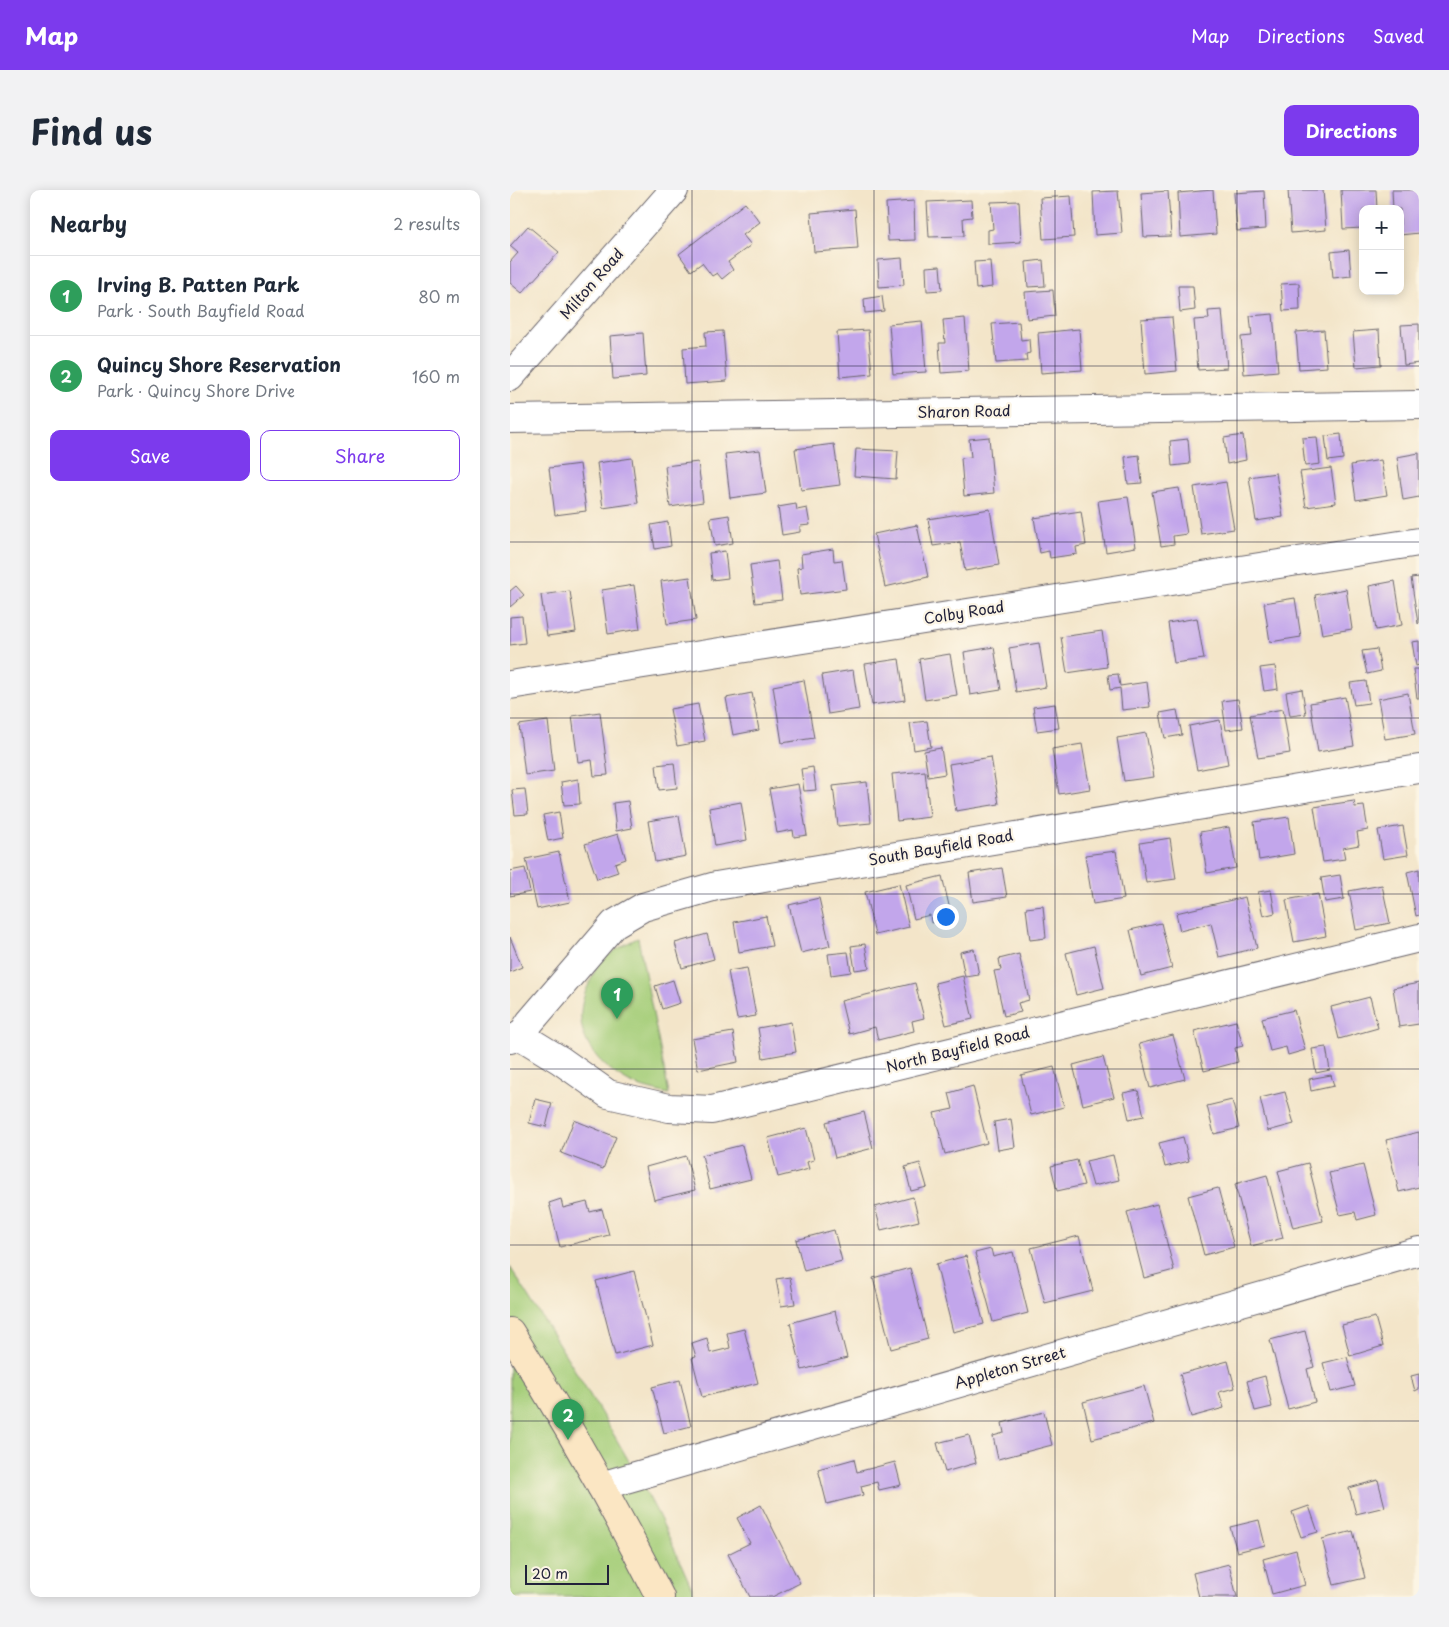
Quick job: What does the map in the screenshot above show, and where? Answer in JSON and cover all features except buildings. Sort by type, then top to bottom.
[{"type":"main road","points":[[510,1332],[552,1398],[633,1542],[660,1597]]},
{"type":"street","name":"Milton Road","points":[[510,377],[674,190]]},
{"type":"street","name":"Sharon Road","points":[[510,418],[1419,405]]},
{"type":"street","name":"Colby Road","points":[[510,685],[1419,542]]},
{"type":"street","name":"South Bayfield Road","points":[[515,1038],[614,924],[644,907],[716,886],[1419,770]]},
{"type":"street","name":"North Bayfield Road","points":[[515,1038],[560,1060],[608,1094],[669,1108],[712,1110],[1419,938]]},
{"type":"street","name":"Appleton Street","points":[[601,1486],[1419,1251]]},
{"type":"green space","points":[[638,938],[669,1094],[629,1082],[603,1064],[586,1041],[582,1028],[583,999],[597,967],[610,954]]},
{"type":"green space","points":[[510,1267],[583,1383],[635,1471],[663,1525],[696,1597],[510,1597]]},
{"type":"place","name":"Irving B. Patten Park","points":[[617,1019]]},
{"type":"place","name":"Quincy Shore Reservation","points":[[568,1440]]}]
